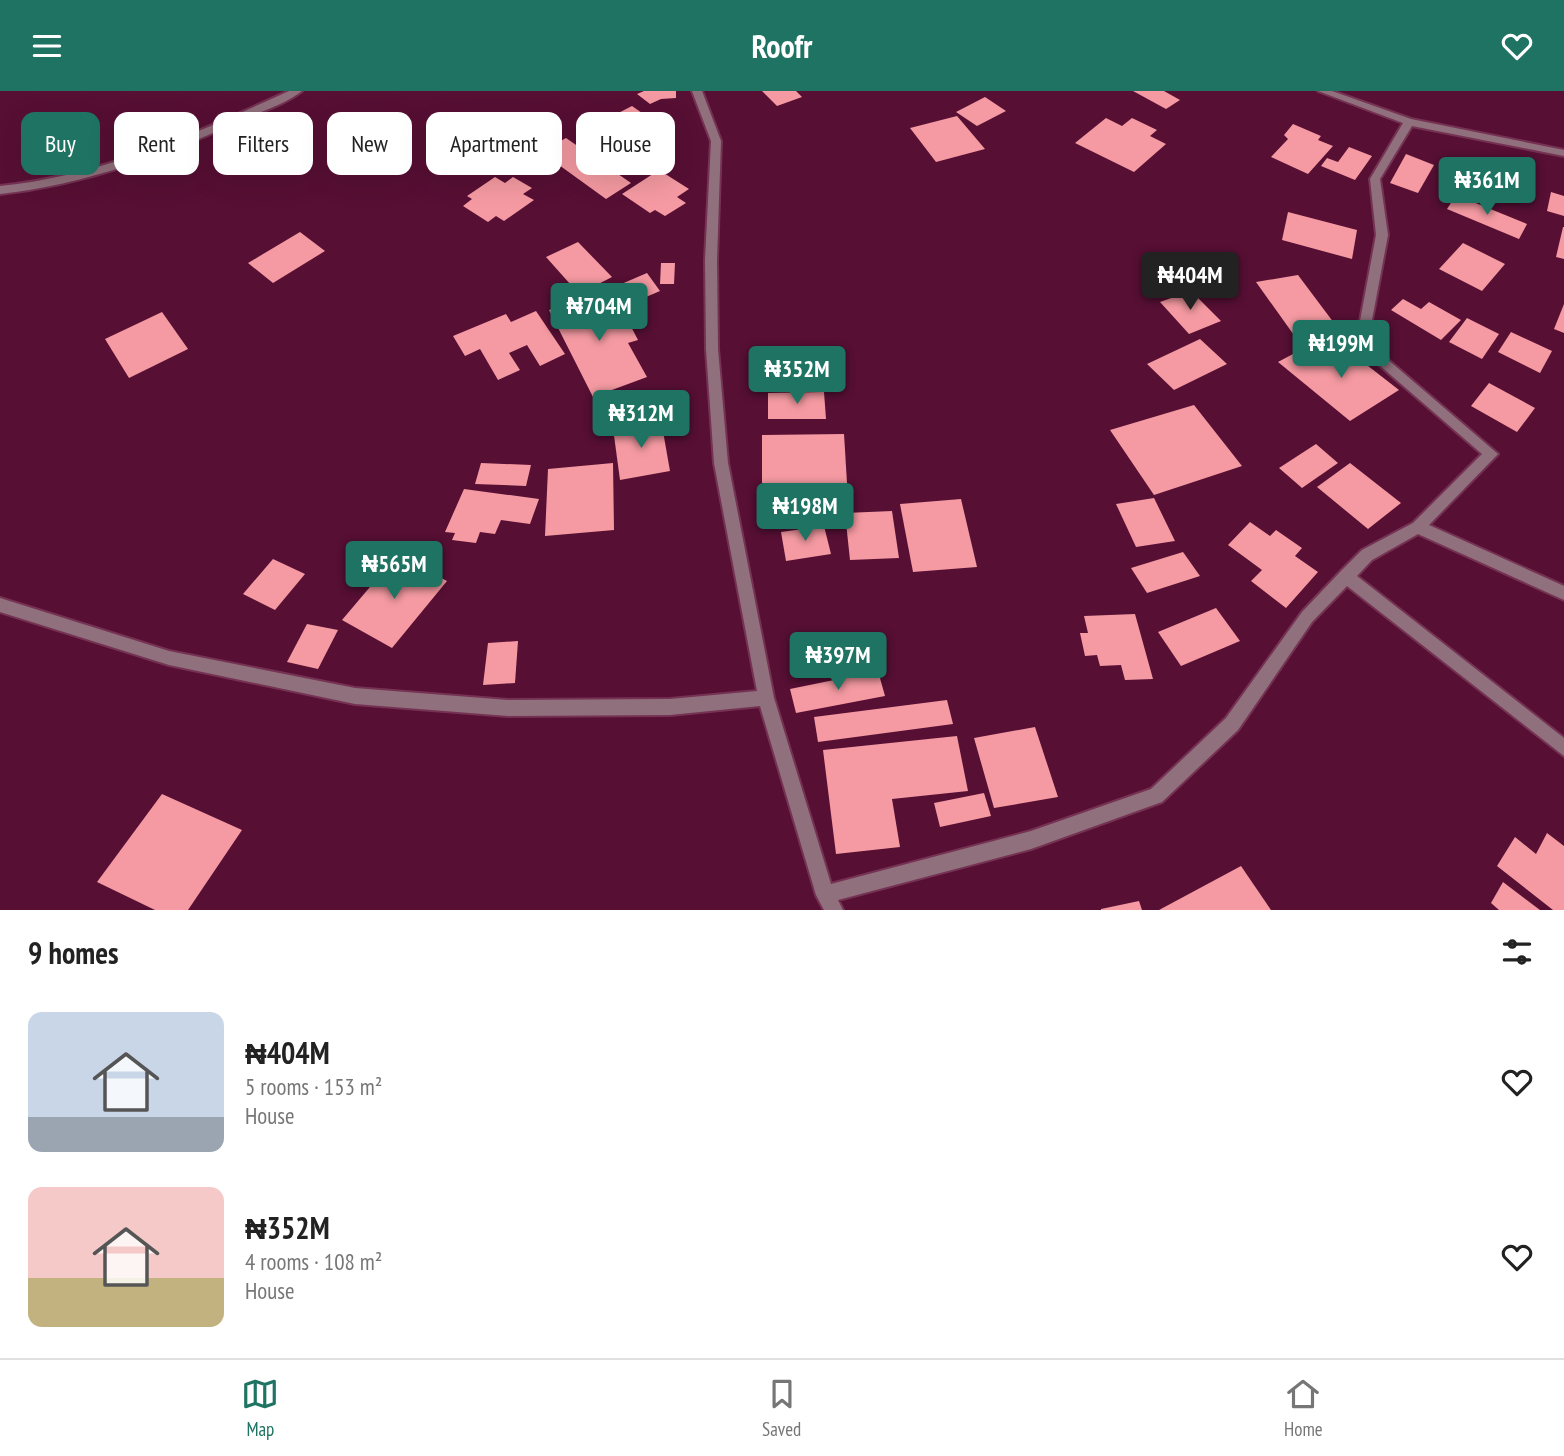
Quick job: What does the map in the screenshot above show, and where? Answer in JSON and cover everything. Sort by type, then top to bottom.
[{"type":"street","points":[[0,190],[19,189],[120,166],[297,91]]},
{"type":"street","points":[[697,91],[716,141],[711,260],[712,349],[721,463],[765,698],[825,895],[834,910]]},
{"type":"street","points":[[1323,91],[1409,122],[1564,153]]},
{"type":"street","points":[[825,895],[1031,840],[1156,796],[1232,723],[1307,617],[1346,576],[1367,555],[1418,527],[1492,454],[1382,361],[1363,337],[1382,235],[1376,179],[1409,122]]},
{"type":"street","points":[[1418,527],[1564,593]]},
{"type":"street","points":[[1346,576],[1564,748]]},
{"type":"street","points":[[0,605],[169,658],[355,696],[508,708],[670,707],[765,698]]},
{"type":"building","points":[[644,91],[676,91],[676,98],[661,99],[650,104],[637,94]]},
{"type":"building","points":[[762,91],[796,91],[802,97],[777,106]]},
{"type":"building","points":[[1133,91],[1164,91],[1180,100],[1166,109]]},
{"type":"building","points":[[985,97],[1006,111],[977,126],[956,112]]},
{"type":"building","points":[[632,106],[641,112],[620,112]]},
{"type":"building","points":[[957,116],[985,149],[936,162],[910,128]]},
{"type":"building","points":[[1106,118],[1122,126],[1132,118],[1157,130],[1150,136],[1166,144],[1134,172],[1075,143]]},
{"type":"building","points":[[1293,124],[1321,136],[1318,140],[1333,146],[1308,174],[1271,157],[1288,139],[1284,135]]},
{"type":"building","points":[[566,138],[576,145],[576,175],[619,175],[631,183],[606,199],[562,167],[562,140]]},
{"type":"building","points":[[1349,147],[1372,156],[1355,180],[1321,166],[1327,158],[1338,162]]},
{"type":"building","points":[[1406,154],[1434,165],[1418,193],[1390,183]]},
{"type":"building","points":[[651,175],[667,175],[689,189],[677,197],[686,203],[665,216],[655,210],[650,213],[622,194]]},
{"type":"building","points":[[495,177],[505,183],[513,177],[532,188],[523,194],[534,200],[504,221],[496,216],[488,222],[463,206],[472,199],[467,196]]},
{"type":"building","points":[[1551,192],[1564,196],[1564,216],[1547,211]]},
{"type":"building","points":[[1456,195],[1527,224],[1519,239],[1447,209]]},
{"type":"building","points":[[1288,212],[1357,230],[1352,259],[1282,240]]},
{"type":"building","points":[[1564,227],[1564,259],[1556,257]]},
{"type":"building","points":[[300,232],[325,251],[273,283],[248,263]]},
{"type":"building","points":[[578,242],[612,277],[579,294],[546,257]]},
{"type":"building","points":[[1463,243],[1505,264],[1482,291],[1439,269]]},
{"type":"building","points":[[661,263],[675,263],[674,284],[660,284]]},
{"type":"building","points":[[647,273],[660,291],[625,306],[612,288]]},
{"type":"building","points":[[1298,275],[1340,331],[1296,338],[1256,282]]},
{"type":"building","points":[[604,291],[619,319],[626,317],[638,340],[628,343],[647,377],[593,397],[549,310]]},
{"type":"building","points":[[1191,291],[1221,321],[1189,334],[1160,302]]},
{"type":"building","points":[[1403,299],[1421,309],[1429,302],[1461,320],[1441,340],[1391,310]]},
{"type":"building","points":[[1564,304],[1564,333],[1554,329]]},
{"type":"building","points":[[536,311],[565,354],[540,366],[527,345],[509,353],[520,370],[498,380],[480,349],[465,356],[453,336],[506,314],[511,322]]},
{"type":"building","points":[[162,312],[188,349],[129,378],[105,339]]},
{"type":"building","points":[[1467,318],[1499,334],[1482,359],[1449,342]]},
{"type":"building","points":[[1511,332],[1552,351],[1540,373],[1498,352]]},
{"type":"building","points":[[1200,339],[1227,364],[1174,390],[1147,364]]},
{"type":"building","points":[[1336,341],[1399,390],[1350,421],[1278,362],[1293,354],[1302,362]]},
{"type":"building","points":[[1489,383],[1535,408],[1517,432],[1471,406]]},
{"type":"building","points":[[824,392],[826,419],[768,419],[768,393]]},
{"type":"building","points":[[1194,405],[1242,466],[1154,495],[1110,430]]},
{"type":"building","points":[[661,420],[670,471],[620,480],[613,428]]},
{"type":"building","points":[[844,434],[847,483],[762,483],[762,435]]},
{"type":"building","points":[[1316,444],[1338,463],[1302,488],[1279,468]]},
{"type":"building","points":[[481,463],[531,465],[526,486],[475,484]]},
{"type":"building","points":[[613,463],[614,530],[545,536],[548,469]]},
{"type":"building","points":[[1350,463],[1401,503],[1368,529],[1317,487]]},
{"type":"building","points":[[464,489],[539,499],[530,524],[501,520],[495,534],[480,532],[476,543],[452,540],[455,533],[445,532]]},
{"type":"building","points":[[1154,498],[1175,541],[1136,547],[1116,504]]},
{"type":"building","points":[[961,499],[977,567],[913,572],[900,504]]},
{"type":"building","points":[[892,511],[899,558],[850,560],[845,513]]},
{"type":"building","points":[[1250,522],[1270,536],[1276,530],[1302,548],[1295,556],[1318,572],[1286,608],[1251,581],[1262,570],[1228,545]]},
{"type":"building","points":[[824,526],[831,554],[786,561],[781,532]]},
{"type":"building","points":[[1183,552],[1200,576],[1147,593],[1131,568]]},
{"type":"building","points":[[397,555],[447,581],[392,648],[342,620]]},
{"type":"building","points":[[273,559],[305,574],[275,610],[243,594]]},
{"type":"building","points":[[1216,608],[1240,641],[1181,666],[1158,632]]},
{"type":"building","points":[[1135,614],[1153,679],[1125,680],[1121,665],[1100,666],[1097,655],[1085,656],[1080,633],[1088,633],[1084,616]]},
{"type":"building","points":[[307,624],[338,630],[318,669],[287,662]]},
{"type":"building","points":[[518,641],[515,683],[483,685],[488,643]]},
{"type":"building","points":[[878,671],[885,696],[796,713],[790,689]]},
{"type":"building","points":[[947,700],[953,724],[818,742],[814,717]]},
{"type":"building","points":[[1035,727],[1058,797],[994,808],[974,738]]},
{"type":"building","points":[[957,736],[968,791],[892,799],[900,847],[836,854],[823,750]]},
{"type":"building","points":[[984,793],[991,816],[940,827],[934,803]]},
{"type":"building","points":[[162,794],[242,830],[188,910],[155,910],[97,882]]},
{"type":"building","points":[[1547,833],[1564,846],[1564,910],[1553,910],[1497,866],[1515,837],[1536,854]]},
{"type":"building","points":[[1241,866],[1271,910],[1159,910]]},
{"type":"building","points":[[1503,882],[1540,910],[1499,910],[1491,903]]},
{"type":"building","points":[[1139,901],[1142,910],[1101,910],[1101,909]]}]
